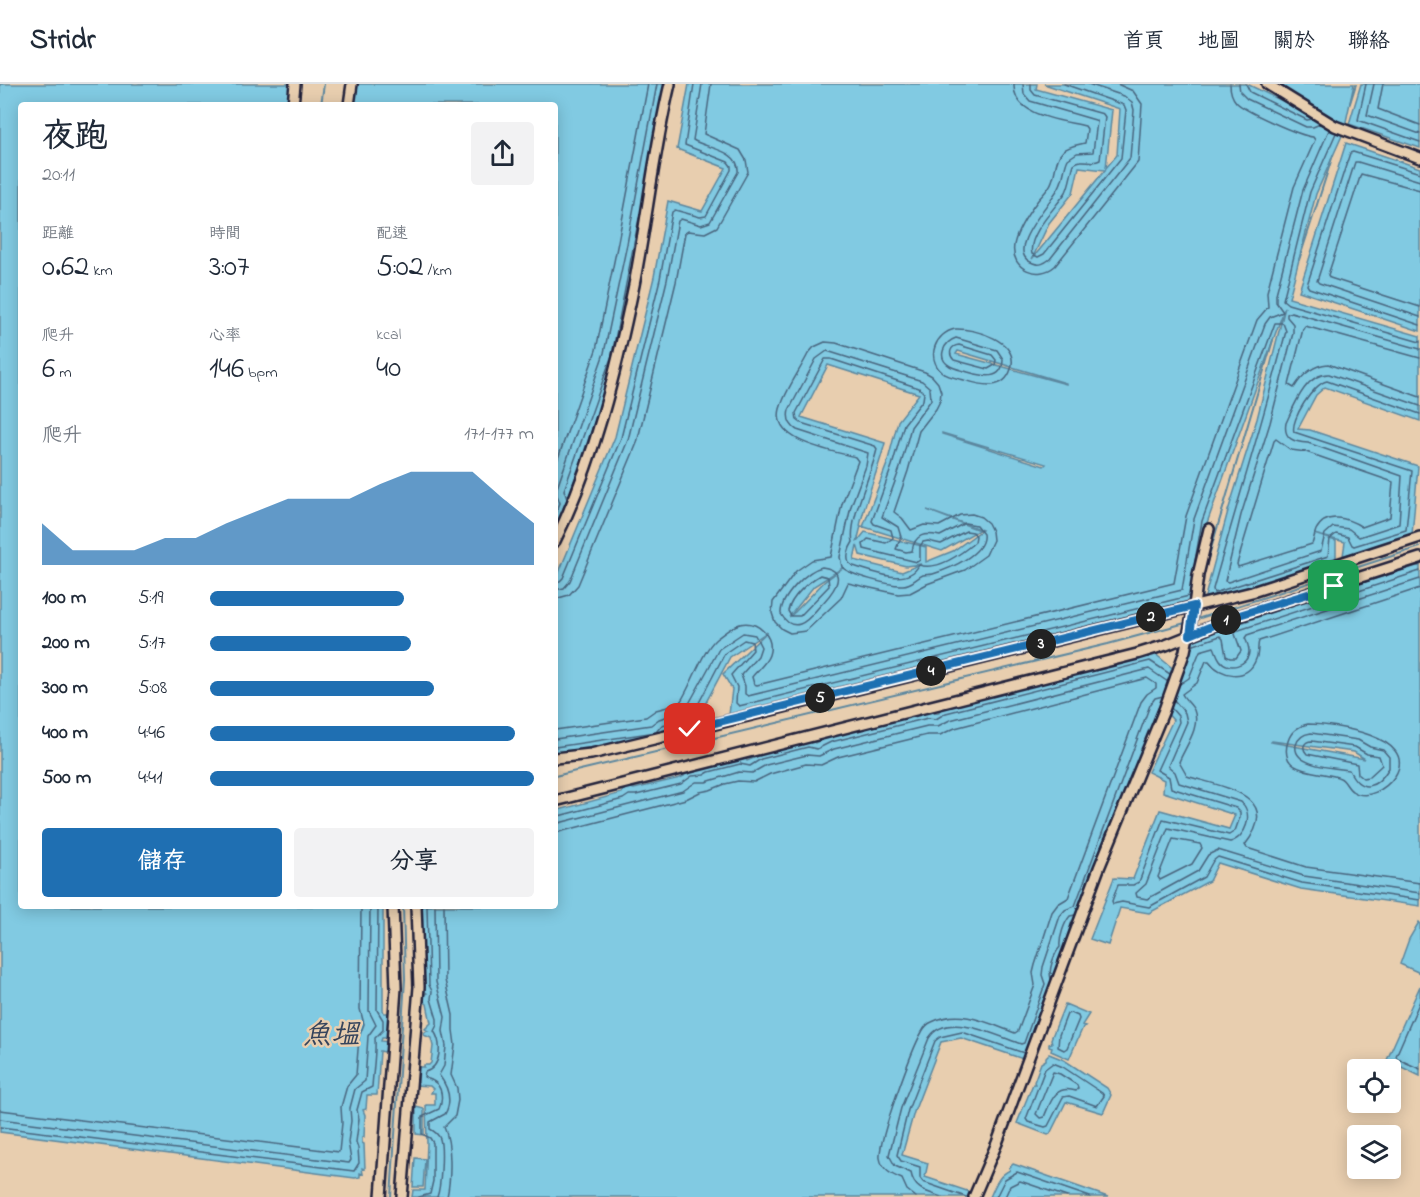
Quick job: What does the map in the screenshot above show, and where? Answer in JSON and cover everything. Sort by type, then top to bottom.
[{"type":"street","points":[[293,102],[295,84]]},
{"type":"street","points":[[349,102],[352,84]]},
{"type":"street","points":[[558,535],[569,512],[609,391],[634,285],[670,84]]},
{"type":"street","points":[[1267,84],[1335,126],[1420,158]]},
{"type":"street","points":[[974,1197],[1013,1102],[1099,868],[1164,710],[1190,635],[1198,575],[1209,529]]},
{"type":"street","points":[[558,759],[591,754],[662,737],[1252,592],[1420,537]]},
{"type":"street","points":[[558,800],[1137,654],[1236,616],[1420,558]]},
{"type":"street","points":[[381,1197],[396,988],[393,909]]},
{"type":"street","points":[[402,1197],[418,987],[416,909]]},
{"type":"water","name":"魚塭","points":[[0,84],[294,84],[292,102],[18,102],[18,909],[383,909],[383,1010],[384,1013],[390,1011],[389,1038],[382,1038],[381,1041],[388,1042],[388,1052],[380,1051],[377,1095],[367,1095],[366,1109],[363,1110],[365,1115],[362,1143],[364,1144],[365,1169],[362,1168],[363,1174],[360,1173],[360,1177],[355,1178],[0,1132]]},
{"type":"water","points":[[356,84],[671,84],[617,356],[570,493],[578,496],[558,541],[558,102],[353,102]]},
{"type":"water","points":[[689,84],[1037,84],[1036,89],[1112,110],[1106,168],[1117,155],[1120,109],[1044,84],[1247,84],[1334,126],[1262,84],[1354,84],[1344,131],[1316,194],[1289,298],[1420,336],[1420,421],[1325,387],[1316,395],[1298,429],[1310,430],[1418,466],[1412,535],[1343,556],[1345,542],[1314,534],[1336,541],[1336,560],[1203,604],[1228,511],[1257,419],[1285,307],[1207,523],[1195,601],[729,715],[732,689],[723,674],[767,632],[730,657],[695,723],[664,731],[662,737],[558,753],[558,575],[615,437],[654,277],[668,201],[702,211],[726,168],[677,149]],"holes":[[[1079,167],[1105,170],[1032,259],[1049,223],[1073,193]],[[958,351],[1066,384],[956,354]],[[828,365],[919,394],[898,421],[887,464],[863,527],[942,551],[979,530],[927,510],[982,530],[953,551],[926,562],[926,547],[865,532],[857,542],[865,505],[885,443],[801,417]],[[942,433],[1046,464],[1044,466],[942,434]],[[857,545],[860,555],[906,566],[921,564],[902,572],[854,560]],[[844,567],[824,582],[789,617],[814,586]]]},
{"type":"water","points":[[1361,84],[1420,84],[1420,148],[1349,124]]},
{"type":"water","points":[[1346,143],[1420,168],[1420,331],[1299,291]]},
{"type":"water","points":[[1420,565],[1420,906],[1301,889],[1218,863],[1209,881],[1149,913],[1120,908],[1108,945],[1090,939],[1114,878],[1133,879],[1160,810],[1229,829],[1235,815],[1163,792],[1164,780],[1148,772],[1173,720],[1164,710],[1188,641]],"holes":[[[1272,741],[1354,752],[1365,759],[1271,742]]]},
{"type":"water","points":[[1154,653],[1176,671],[1083,922],[1072,921],[1065,943],[1067,944],[1065,954],[1062,954],[1063,959],[1060,958],[1056,971],[1032,1062],[961,1038],[941,1042],[914,1112],[902,1155],[928,1163],[925,1177],[976,1194],[975,1197],[412,1197],[413,1190],[425,1190],[426,1105],[435,1105],[435,1093],[431,1093],[433,1089],[430,1086],[415,1085],[418,1082],[419,1067],[431,1063],[433,1046],[431,1038],[424,1035],[428,1031],[425,1029],[431,1023],[427,1004],[422,1000],[423,995],[427,993],[423,990],[421,909],[558,909],[558,810],[622,793],[623,787],[634,789],[680,778],[684,776],[684,771],[700,767],[704,769],[704,767],[745,756],[747,761],[756,757],[755,754],[814,739],[815,743],[827,737],[930,711],[939,712],[939,709]]},
{"type":"water","points":[[1419,922],[1420,973],[1400,964],[1409,939]]},
{"type":"water","points":[[1420,986],[1420,1076],[1401,1067],[1401,1059],[1387,1059]]},
{"type":"water","points":[[1065,1004],[1089,1014],[1082,1025],[1085,1026],[1069,1059],[1051,1051],[1052,1048],[1049,1047]]},
{"type":"water","points":[[1049,1054],[1064,1060],[1107,1088],[1111,1095],[1103,1113],[1066,1102],[1048,1135],[1017,1123],[1033,1084],[1035,1084],[1041,1063]]},
{"type":"water","points":[[416,1107],[424,1109],[424,1135],[416,1134]]},
{"type":"water","points":[[415,1158],[425,1159],[423,1187],[413,1187]]},
{"type":"water","points":[[1013,1164],[1108,1197],[990,1197],[998,1181]]},
{"type":"waterway","points":[[321,102],[324,84]]},
{"type":"waterway","points":[[1350,103],[1356,84]]},
{"type":"waterway","points":[[1299,260],[1333,155]]},
{"type":"waterway","points":[[1202,579],[1273,340]]},
{"type":"waterway","points":[[1194,620],[1420,547]]},
{"type":"waterway","points":[[1201,585],[1202,600]]},
{"type":"waterway","points":[[558,775],[1108,644],[1189,622]]},
{"type":"waterway","points":[[391,1197],[405,979],[403,909]]},
{"type":"route","points":[[690,729],[1194,606],[1190,635],[1236,616],[1334,586]]}]
